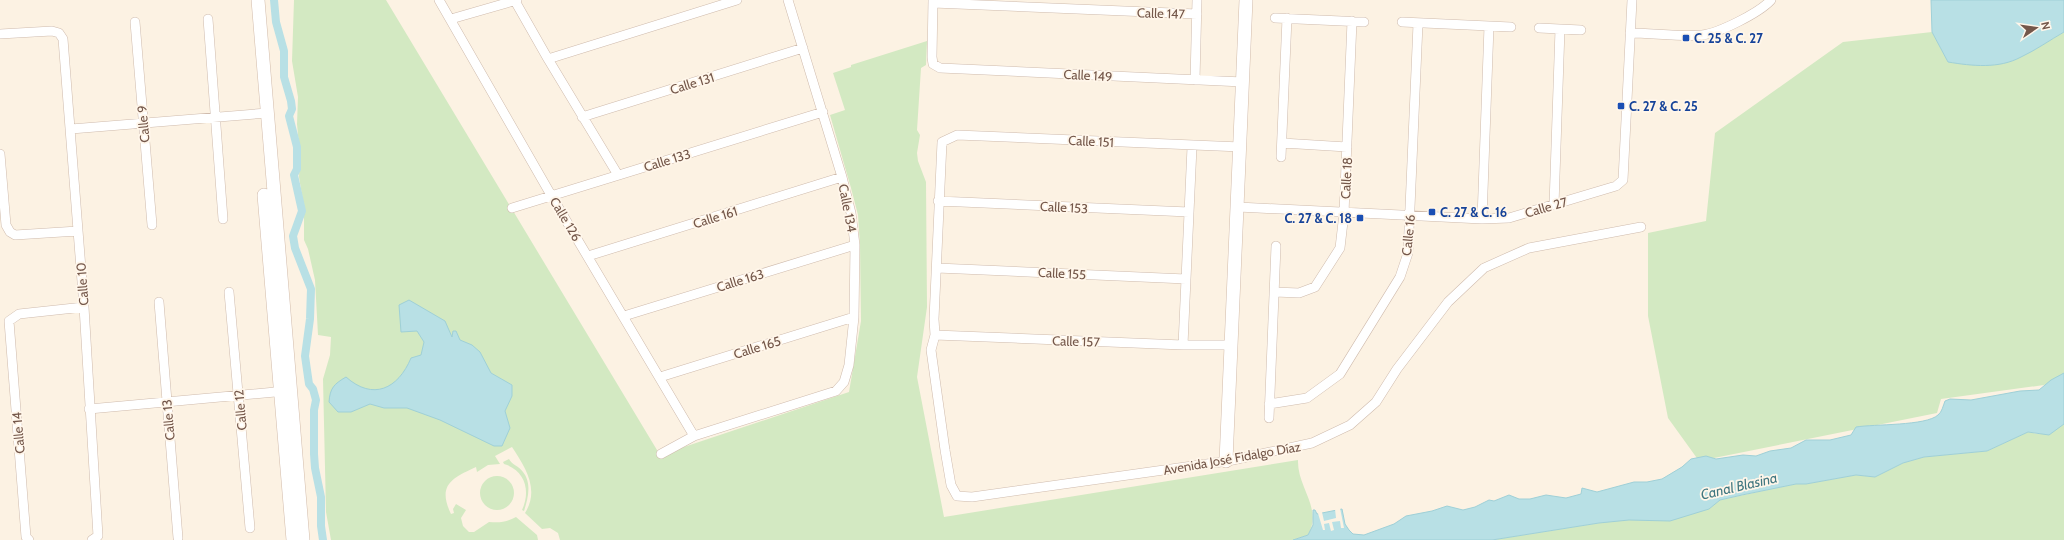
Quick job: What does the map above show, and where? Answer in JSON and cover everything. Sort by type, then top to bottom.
[{"type":"street","points":[[249,0],[262,113],[286,391],[304,540]]},
{"type":"street","points":[[258,0],[262,113]]},
{"type":"street","name":"Calle 126","points":[[440,0],[551,195],[694,436]]},
{"type":"street","points":[[451,20],[516,0],[548,60],[618,175]]},
{"type":"street","points":[[548,60],[737,0]]},
{"type":"street","name":"Calle 134","points":[[661,454],[694,436],[836,391],[844,382],[849,365],[854,317],[855,245],[851,213],[842,177],[788,0]]},
{"type":"street","points":[[1195,80],[1197,0]]},
{"type":"street","points":[[1226,461],[1241,147],[1246,0]]},
{"type":"street","name":"Calle 27","points":[[1238,207],[1482,219],[1509,218],[1616,186],[1623,180],[1632,0]]},
{"type":"street","points":[[1630,33],[1702,35],[1736,22],[1765,7],[1771,0]]},
{"type":"street","name":"Calle 147","points":[[933,2],[1196,14]]},
{"type":"street","name":"Calle 149","points":[[933,2],[932,58],[933,64],[940,68],[1243,82]]},
{"type":"street","points":[[1275,18],[1364,22]]},
{"type":"street","points":[[1281,157],[1287,18]]},
{"type":"street","points":[[208,19],[223,219]]},
{"type":"street","name":"Calle 18","points":[[1275,292],[1300,293],[1315,287],[1340,248],[1344,213],[1352,21]]},
{"type":"street","name":"Calle 9","points":[[135,22],[152,225]]},
{"type":"street","points":[[1402,22],[1418,24],[1511,27]]},
{"type":"street","name":"Calle 16","points":[[1269,404],[1306,398],[1340,374],[1400,277],[1408,253],[1418,24]]},
{"type":"street","points":[[1482,219],[1489,26]]},
{"type":"street","points":[[1539,28],[1580,30]]},
{"type":"street","points":[[1554,205],[1560,29]]},
{"type":"street","name":"Calle 10","points":[[0,34],[52,31],[59,33],[63,38],[84,307],[89,409],[98,536],[92,540]]},
{"type":"street","name":"Calle 131","points":[[582,117],[803,48]]},
{"type":"street","name":"Calle 133","points":[[512,208],[822,112]]},
{"type":"street","points":[[71,129],[262,113]]},
{"type":"street","name":"Calle 151","points":[[938,201],[942,142],[957,135],[1241,147]]},
{"type":"street","points":[[1282,143],[1347,147]]},
{"type":"street","points":[[1183,345],[1192,146]]},
{"type":"street","points":[[0,154],[6,226],[10,232],[15,234],[78,231]]},
{"type":"street","name":"Calle 161","points":[[588,256],[842,177]]},
{"type":"street","points":[[935,335],[934,320],[937,268],[938,201]]},
{"type":"street","name":"Calle 153","points":[[938,201],[1189,212]]},
{"type":"street","name":"Avenida José Fidalgo Díaz","points":[[935,335],[931,350],[951,485],[957,496],[972,497],[1226,461],[1312,443],[1350,424],[1376,402],[1397,369],[1448,302],[1484,268],[1529,248],[1641,227]]},
{"type":"street","name":"Calle 163","points":[[624,316],[855,245]]},
{"type":"street","points":[[1269,418],[1276,246]]},
{"type":"street","name":"Calle 155","points":[[937,268],[1186,279]]},
{"type":"street","name":"Calle 12","points":[[229,292],[250,528]]},
{"type":"street","name":"Calle 13","points":[[159,302],[178,538]]},
{"type":"street","name":"Calle 14","points":[[28,538],[9,321],[19,314],[84,307]]},
{"type":"street","name":"Calle 165","points":[[660,377],[854,317]]},
{"type":"street","name":"Calle 157","points":[[935,335],[1183,345],[1232,345]]},
{"type":"street","points":[[89,409],[286,391]]},
{"type":"street","points":[[286,391],[292,540]]},
{"type":"green space","points":[[294,0],[386,0],[660,455],[849,392],[861,321],[860,245],[858,215],[830,115],[845,110],[833,73],[851,67],[851,65],[927,41],[926,65],[921,68],[917,130],[920,135],[917,153],[918,161],[926,182],[927,307],[917,377],[944,517],[1298,460],[1301,480],[1313,516],[1312,525],[1308,535],[1293,540],[560,540],[558,533],[550,528],[542,529],[525,513],[529,504],[531,487],[526,470],[512,447],[495,456],[500,464],[488,465],[477,472],[476,467],[454,479],[446,489],[447,504],[451,514],[454,513],[453,509],[456,504],[466,510],[461,518],[463,526],[469,532],[474,532],[489,522],[503,522],[516,517],[537,535],[538,540],[331,540],[326,512],[323,379],[330,355],[331,337],[318,335],[315,280],[308,249],[304,240],[304,207],[299,177],[300,157],[297,124],[298,97],[292,61]]},
{"type":"green space","points":[[1932,32],[1948,62],[2046,42],[2064,32],[2064,376],[2044,385],[1941,399],[1937,413],[1699,461],[1668,418],[1648,316],[1648,233],[1706,221],[1715,133],[1843,42]]},
{"type":"green space","points":[[2064,424],[2064,540],[1492,540],[1599,523],[1709,509],[1720,500],[1796,484],[1806,484],[1856,475],[1875,477],[1903,463],[1924,457],[1987,451],[2028,432],[2038,434],[2057,428]]},
{"type":"green space","points":[[509,459],[521,470],[528,481],[528,496],[524,511],[522,510],[525,503],[526,489],[524,482],[517,471],[504,464],[503,462]]},
{"type":"green space","points":[[494,476],[500,476],[504,477],[511,483],[514,493],[513,500],[507,507],[500,510],[494,510],[490,509],[483,503],[480,496],[480,490],[481,486],[487,479]]},
{"type":"water","points":[[1931,0],[2064,0],[2064,32],[2013,61],[1985,66],[1948,62],[1932,32]]},
{"type":"water","points":[[409,300],[445,321],[452,337],[453,331],[456,331],[460,340],[472,345],[480,352],[491,373],[512,385],[512,396],[505,411],[510,428],[502,446],[494,446],[440,420],[407,408],[384,408],[370,404],[351,412],[338,412],[329,402],[330,393],[333,387],[346,377],[366,389],[375,390],[384,388],[392,384],[399,377],[406,369],[411,358],[421,355],[424,342],[417,331],[401,332],[399,305]]},
{"type":"water","name":"Canal Blasina","points":[[2064,373],[2064,424],[2049,435],[2028,432],[1987,451],[1924,457],[1903,463],[1875,477],[1856,475],[1806,484],[1796,484],[1742,495],[1720,500],[1709,509],[1670,521],[1629,520],[1599,523],[1492,540],[1293,540],[1308,535],[1313,525],[1313,510],[1315,510],[1317,514],[1342,509],[1345,524],[1349,530],[1353,534],[1364,535],[1394,524],[1406,516],[1432,511],[1447,506],[1463,510],[1475,507],[1489,500],[1494,501],[1509,495],[1519,499],[1530,499],[1546,495],[1566,498],[1581,494],[1582,488],[1597,492],[1634,482],[1647,482],[1662,479],[1682,467],[1691,459],[1706,456],[1716,459],[1743,455],[1756,456],[1770,451],[1791,448],[1806,440],[1830,440],[1851,435],[1856,427],[1912,423],[1932,419],[1939,414],[1945,401],[1950,399],[1971,400],[2020,391],[2039,390],[2051,380]]},
{"type":"pier","points":[[1340,508],[1344,528],[1341,528],[1340,521],[1332,522],[1334,530],[1331,531],[1329,523],[1324,524],[1325,530],[1323,530],[1317,510],[1318,512],[1322,512],[1324,521],[1336,518],[1335,509]]},
{"type":"waterway","points":[[274,0],[276,22],[284,51],[284,77],[291,101],[292,109],[289,116],[297,147],[297,169],[294,175],[302,211],[293,236],[295,248],[311,289],[310,319],[305,356],[309,384],[313,389],[316,400],[314,410],[314,454],[315,468],[321,497],[321,526],[323,540]]},
{"type":"place","name":"C. 25 & C. 27","points":[[1686,38]]},
{"type":"place","name":"C. 27 & C. 25","points":[[1621,106]]},
{"type":"place","name":"C. 27 & C. 16","points":[[1432,212]]},
{"type":"place","name":"C. 27 & C. 18","points":[[1360,218]]}]
